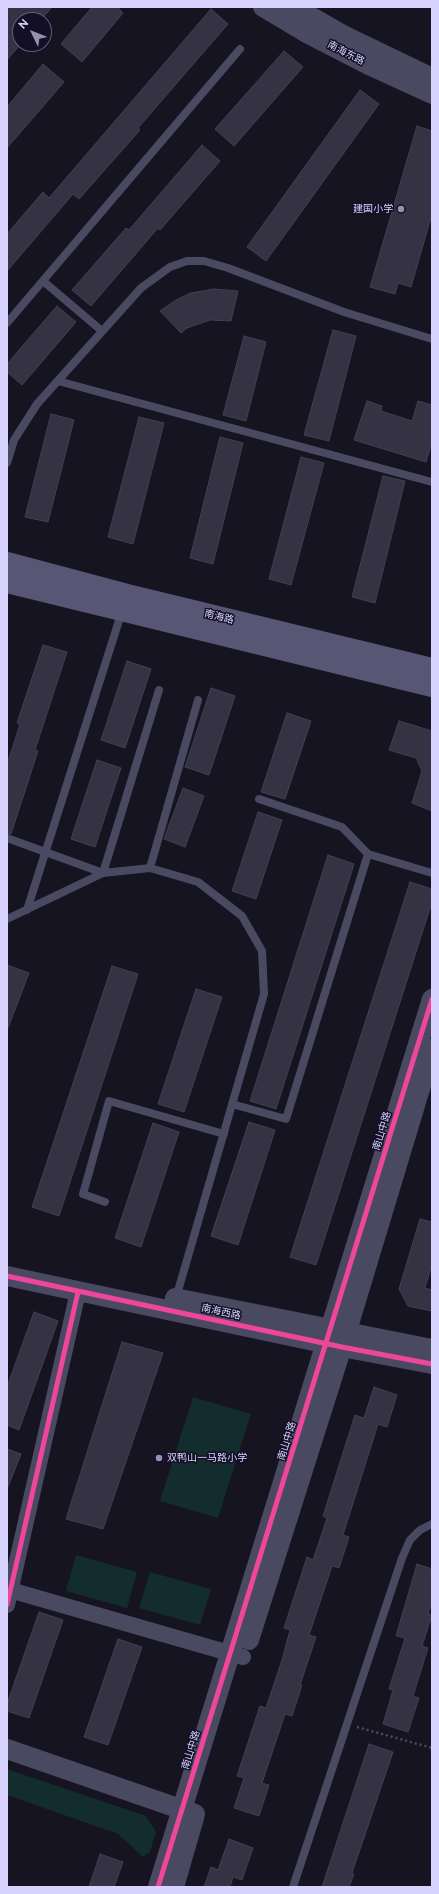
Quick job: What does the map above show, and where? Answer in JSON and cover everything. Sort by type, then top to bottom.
[{"type":"main road","name":"南海路","points":[[7,563],[124,603],[432,686]]},
{"type":"main road","name":"南海路","points":[[7,582],[124,603],[432,669]]},
{"type":"street","name":"南海东路","points":[[263,7],[311,36],[432,94]]},
{"type":"street","name":"南海东路","points":[[294,7],[343,35],[432,78]]},
{"type":"street","name":"南山中路","points":[[337,1337],[432,1000]]},
{"type":"street","name":"南山中路","points":[[158,1887],[189,1812],[337,1337],[432,1049]]},
{"type":"street","name":"南海西路","points":[[7,1263],[174,1305],[337,1337],[432,1349]]},
{"type":"street","name":"南海西路","points":[[7,1276],[78,1292],[174,1305]]},
{"type":"street","points":[[78,1292],[8,1594],[237,1655]]},
{"type":"street","name":"南海西路","points":[[337,1337],[432,1364]]},
{"type":"street","points":[[7,1749],[189,1812]]},
{"type":"street","name":"南山中路","points":[[174,1887],[189,1812]]},
{"type":"lane","points":[[7,323],[240,49]]},
{"type":"lane","points":[[7,463],[14,440],[24,422],[37,404],[102,331],[142,288],[170,267],[187,261],[204,261],[228,268],[344,312],[432,338]]},
{"type":"lane","points":[[43,281],[102,331]]},
{"type":"lane","points":[[58,381],[432,482]]},
{"type":"lane","points":[[27,910],[47,851],[124,603]]},
{"type":"lane","points":[[103,873],[159,690]]},
{"type":"lane","points":[[150,868],[198,700]]},
{"type":"lane","points":[[259,800],[342,827],[368,854],[432,873]]},
{"type":"lane","points":[[7,838],[47,851],[103,873]]},
{"type":"lane","points":[[232,1104],[286,1119],[368,854]]},
{"type":"lane","points":[[7,919],[103,873],[150,868],[198,882],[205,887],[242,916],[262,951],[264,994],[174,1305]]},
{"type":"lane","points":[[105,1202],[83,1194],[109,1101],[224,1134]]},
{"type":"lane","points":[[293,1887],[402,1558],[410,1540],[420,1530],[432,1524]]},
{"type":"path","points":[[347,1724],[432,1748]]},
{"type":"green space","points":[[193,1397],[251,1414],[218,1518],[160,1501]]},
{"type":"green space","points":[[76,1555],[137,1572],[127,1608],[66,1591]]},
{"type":"green space","points":[[150,1572],[211,1589],[200,1625],[139,1608]]},
{"type":"green space","points":[[7,1769],[146,1816],[156,1832],[150,1852],[143,1857],[118,1834],[7,1795]]},
{"type":"building","points":[[7,7],[52,7],[48,12],[12,12],[12,52],[14,52],[7,60]]},
{"type":"building","points":[[92,7],[117,7],[123,13],[82,62],[61,44]]},
{"type":"building","points":[[211,9],[228,24],[138,128],[140,130],[79,199],[73,194],[7,271],[7,234],[43,192],[49,198]]},
{"type":"building","points":[[284,51],[303,67],[234,146],[215,129]]},
{"type":"building","points":[[43,64],[64,82],[7,148],[7,107]]},
{"type":"building","points":[[360,90],[379,104],[266,261],[247,247]]},
{"type":"building","points":[[417,126],[432,131],[432,214],[411,287],[398,283],[395,294],[370,287]]},
{"type":"building","points":[[202,145],[220,161],[160,230],[158,228],[91,306],[72,290],[126,228],[129,230]]},
{"type":"building","points":[[214,289],[238,291],[231,321],[210,320],[187,328],[181,333],[160,311],[176,300],[191,293]]},
{"type":"building","points":[[57,306],[76,322],[22,385],[7,372],[7,364]]},
{"type":"building","points":[[333,330],[356,336],[329,441],[304,435]]},
{"type":"building","points":[[244,336],[266,342],[246,421],[223,415]]},
{"type":"building","points":[[367,401],[382,406],[381,411],[412,421],[418,401],[432,405],[432,442],[426,462],[354,440]]},
{"type":"building","points":[[51,414],[74,420],[48,522],[25,517]]},
{"type":"building","points":[[139,417],[164,423],[133,544],[108,537]]},
{"type":"building","points":[[220,437],[243,443],[213,564],[190,558]]},
{"type":"building","points":[[301,457],[324,463],[291,585],[269,579]]},
{"type":"building","points":[[383,476],[405,481],[375,603],[352,597]]},
{"type":"building","points":[[43,645],[67,652],[35,750],[38,751],[11,834],[7,833],[7,765],[20,724],[17,723]]},
{"type":"building","points":[[127,661],[151,669],[125,748],[101,740]]},
{"type":"building","points":[[211,688],[235,696],[209,775],[185,767]]},
{"type":"building","points":[[287,713],[311,721],[285,799],[261,792]]},
{"type":"building","points":[[399,721],[432,731],[432,811],[412,803],[422,771],[416,758],[389,750]]},
{"type":"building","points":[[97,760],[121,768],[95,847],[71,839]]},
{"type":"building","points":[[183,788],[204,796],[185,847],[164,839]]},
{"type":"building","points":[[258,812],[282,820],[256,899],[232,891]]},
{"type":"building","points":[[328,855],[354,864],[276,1109],[250,1101]]},
{"type":"building","points":[[410,882],[432,889],[432,902],[316,1265],[290,1257]]},
{"type":"building","points":[[7,965],[29,973],[8,1028],[7,1027]]},
{"type":"building","points":[[112,966],[138,974],[59,1216],[32,1207]]},
{"type":"building","points":[[196,989],[222,997],[184,1112],[158,1104]]},
{"type":"building","points":[[249,1122],[275,1130],[238,1245],[211,1236]]},
{"type":"building","points":[[153,1123],[179,1132],[141,1247],[115,1238]]},
{"type":"building","points":[[420,1219],[432,1222],[432,1264],[425,1288],[432,1290],[432,1311],[408,1306],[399,1289]]},
{"type":"building","points":[[34,1312],[58,1321],[19,1430],[7,1425],[7,1387]]},
{"type":"building","points":[[122,1342],[163,1353],[103,1529],[66,1519]]},
{"type":"building","points":[[374,1387],[397,1395],[387,1427],[378,1424],[343,1535],[349,1537],[339,1568],[332,1566],[309,1635],[316,1637],[300,1685],[302,1685],[292,1716],[285,1714],[262,1783],[269,1785],[259,1816],[234,1808],[244,1778],[237,1776],[260,1706],[266,1708],[282,1660],[290,1630],[284,1628],[307,1557],[313,1560],[327,1518],[323,1516],[355,1415],[364,1418]]},
{"type":"building","points":[[7,1449],[21,1454],[8,1487],[7,1487]]},
{"type":"building","points":[[417,1564],[432,1569],[432,1602],[428,1614],[432,1615],[422,1646],[428,1648],[413,1696],[419,1698],[408,1732],[383,1724],[393,1690],[389,1689],[405,1638],[396,1636]]},
{"type":"building","points":[[39,1612],[63,1620],[29,1718],[7,1711],[7,1704]]},
{"type":"building","points":[[118,1639],[142,1647],[108,1745],[84,1737]]},
{"type":"building","points":[[369,1744],[393,1752],[352,1873],[354,1874],[349,1887],[322,1887]]},
{"type":"building","points":[[229,1839],[253,1848],[242,1880],[233,1877],[230,1887],[204,1887],[211,1867],[218,1870]]},
{"type":"building","points":[[100,1854],[123,1862],[114,1887],[89,1887]]},
{"type":"cycle path","points":[[158,1887],[432,999]]},
{"type":"cycle path","points":[[7,1276],[342,1347],[432,1364]]},
{"type":"cycle path","points":[[7,1605],[78,1292]]},
{"type":"place","name":"建国小学","points":[[401,209]]},
{"type":"place","name":"双鸭山一马路小学","points":[[159,1458]]}]
